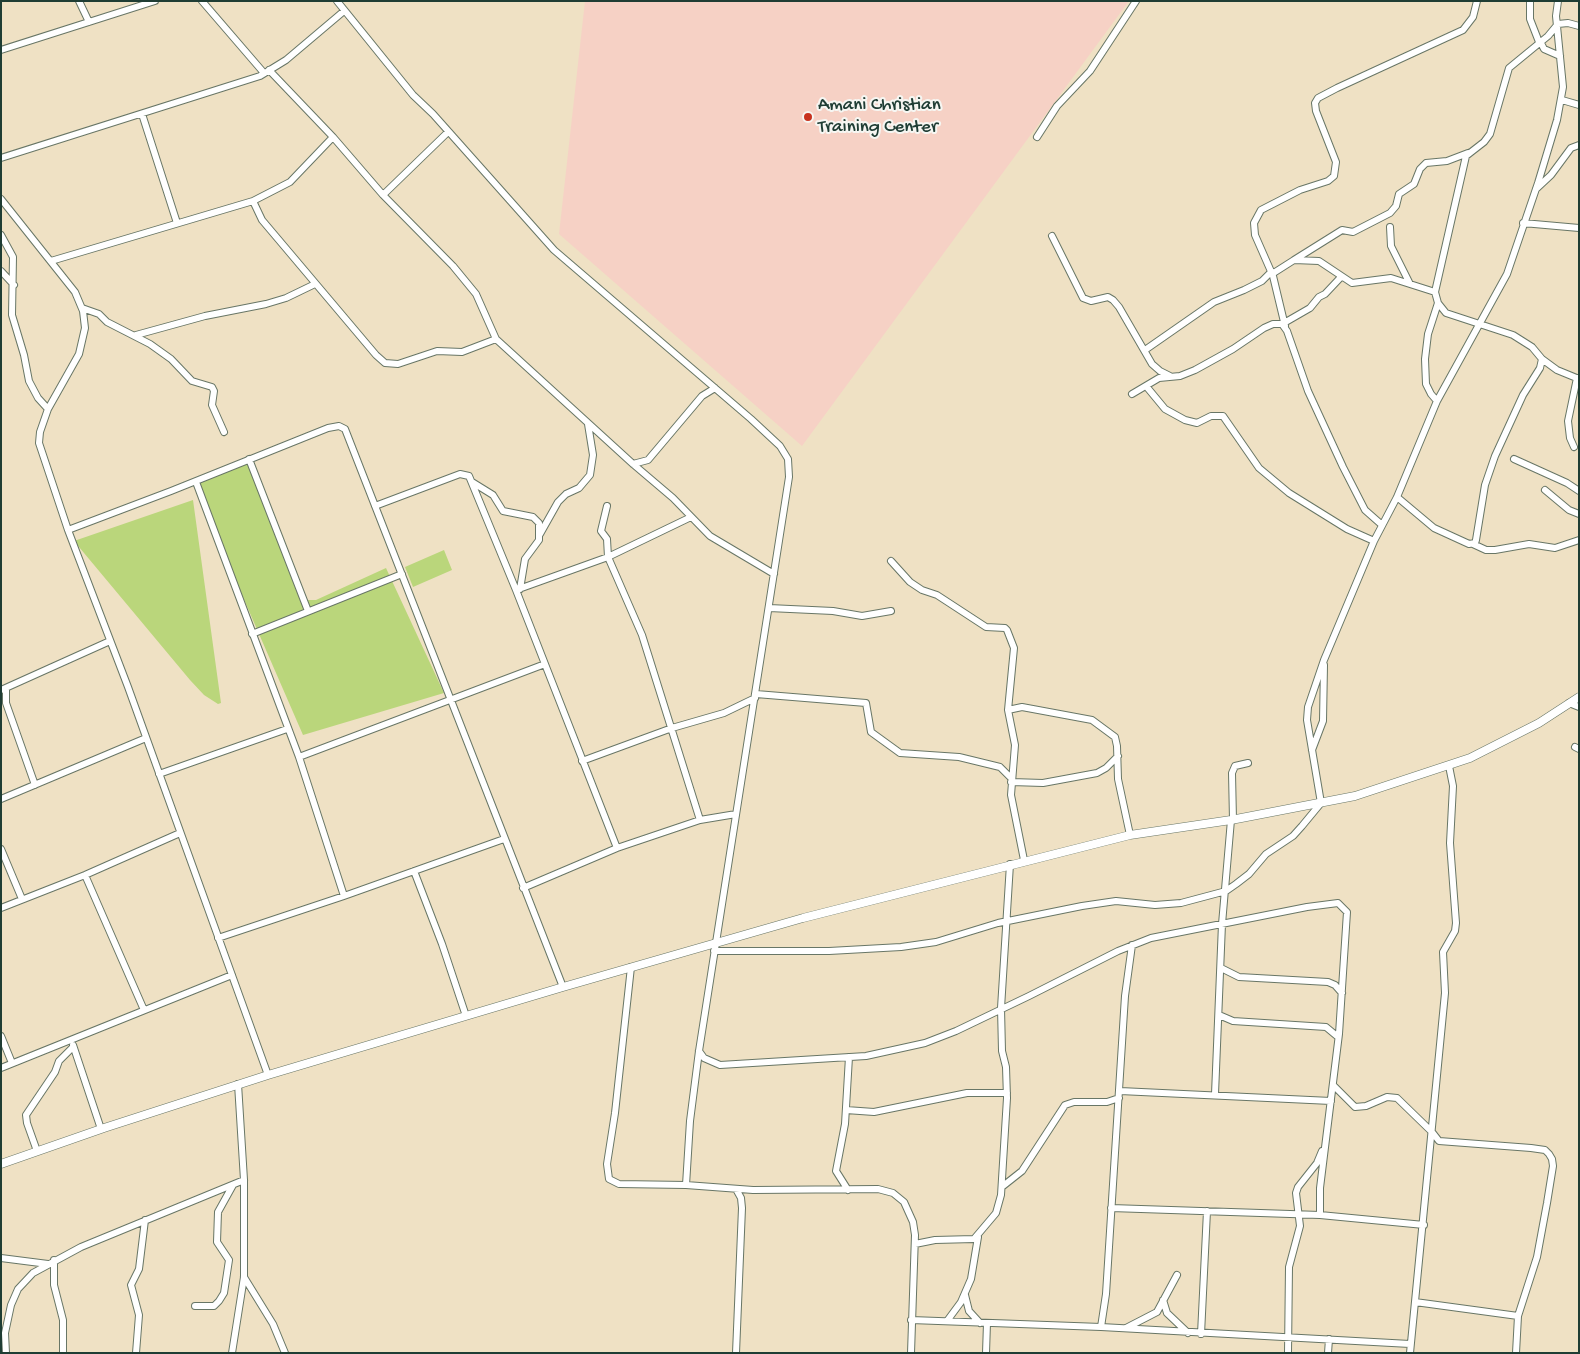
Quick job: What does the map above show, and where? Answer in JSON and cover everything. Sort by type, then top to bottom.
[{"type":"street","points":[[79,1],[89,22]]},
{"type":"street","points":[[1,50],[155,1]]},
{"type":"street","points":[[202,1],[267,72],[333,137],[384,196],[453,266],[476,294],[496,339],[632,464],[673,498],[721,544],[774,574]]},
{"type":"street","points":[[336,1],[413,95],[554,250],[780,446],[788,459],[789,477],[699,1051],[690,1121],[686,1185]]},
{"type":"street","points":[[1037,137],[1057,106],[1090,71],[1136,1]]},
{"type":"street","points":[[1382,525],[1365,510],[1308,391],[1285,324],[1272,273],[1255,235],[1254,223],[1257,214],[1300,190],[1332,179],[1336,169],[1336,162],[1316,111],[1315,102],[1318,98],[1404,56],[1463,30],[1473,17],[1477,1]]},
{"type":"street","points":[[1530,1],[1530,19],[1544,49],[1560,56]]},
{"type":"street","points":[[1321,803],[1306,720],[1308,707],[1324,660],[1374,541],[1397,496],[1437,401],[1507,274],[1562,100],[1563,87],[1558,1]]},
{"type":"street","points":[[1,158],[142,114],[267,72],[286,60],[344,11]]},
{"type":"street","points":[[1145,350],[1214,302],[1262,281],[1342,230],[1353,232],[1390,213],[1396,206],[1399,194],[1414,184],[1420,169],[1426,163],[1447,161],[1468,153],[1484,142],[1490,134],[1509,68],[1552,32],[1558,24],[1568,23],[1579,26]]},
{"type":"street","points":[[1562,100],[1579,105]]},
{"type":"street","points":[[142,114],[177,223]]},
{"type":"street","points":[[384,196],[448,132]]},
{"type":"street","points":[[51,261],[253,201],[290,182],[333,137]]},
{"type":"street","points":[[1535,190],[1551,175],[1571,148],[1579,145]]},
{"type":"street","points":[[1468,153],[1435,292],[1438,303],[1446,313],[1514,335],[1526,342],[1542,359],[1557,370],[1578,378],[1568,421],[1570,438],[1574,447]]},
{"type":"street","points":[[1,200],[75,292],[82,308],[85,328],[79,354],[48,409],[40,432],[40,443],[68,530],[146,738],[268,1075]]},
{"type":"street","points":[[253,201],[262,220],[376,356],[385,363],[398,364],[436,351],[462,352],[496,339]]},
{"type":"street","points":[[1523,223],[1579,228]]},
{"type":"street","points":[[1390,227],[1391,246],[1409,282]]},
{"type":"street","points":[[1,235],[13,257],[12,315],[29,380],[38,398],[48,409]]},
{"type":"street","points":[[1052,236],[1083,298],[1091,301],[1108,297],[1113,300],[1160,371],[1171,377]]},
{"type":"street","points":[[1294,260],[1319,261],[1341,277],[1355,284],[1386,277],[1409,282],[1435,292]]},
{"type":"street","points":[[1,271],[14,285]]},
{"type":"street","points":[[1132,394],[1159,378],[1184,374],[1213,361],[1269,326],[1285,324],[1310,308],[1341,277]]},
{"type":"street","points":[[136,335],[205,316],[266,304],[286,298],[315,284]]},
{"type":"street","points":[[1437,401],[1426,384],[1425,359],[1428,334],[1438,303]]},
{"type":"street","points":[[82,308],[99,314],[121,330],[136,335],[171,359],[192,381],[212,386],[214,392],[212,405],[224,432]]},
{"type":"street","points":[[1473,544],[1476,540],[1486,485],[1495,456],[1523,395],[1540,368],[1542,359]]},
{"type":"street","points":[[1146,386],[1165,409],[1185,420],[1197,423],[1210,416],[1223,416],[1259,468],[1290,493],[1347,530],[1374,541]]},
{"type":"street","points":[[632,464],[648,460],[702,396],[715,388]]},
{"type":"street","points":[[518,590],[525,559],[558,502],[566,494],[579,488],[590,475],[593,455],[588,424]]},
{"type":"street","points":[[68,530],[196,482],[328,428],[346,428],[450,701],[563,987]]},
{"type":"street","points":[[1514,459],[1536,467],[1579,491]]},
{"type":"street","points":[[249,460],[308,611]]},
{"type":"street","points":[[375,506],[460,474],[468,474],[518,590],[582,761],[617,848]]},
{"type":"street","points":[[196,482],[299,757],[344,896]]},
{"type":"street","points":[[472,482],[493,495],[503,511],[537,519],[540,535]]},
{"type":"street","points":[[1544,490],[1569,510],[1579,514]]},
{"type":"street","points":[[1397,496],[1434,528],[1451,537],[1486,550],[1529,544],[1555,548],[1579,540]]},
{"type":"street","points":[[607,506],[601,531],[607,539],[608,557],[642,635],[700,820]]},
{"type":"street","points":[[518,590],[608,557],[691,517]]},
{"type":"street","points":[[891,561],[910,582],[922,590],[937,595],[986,627],[1004,628],[1007,630],[1014,648],[1008,710],[1015,745],[1012,802],[1024,860]]},
{"type":"street","points":[[252,634],[402,574]]},
{"type":"street","points":[[769,608],[833,611],[862,616],[891,611]]},
{"type":"street","points":[[35,785],[6,703],[4,689],[110,641]]},
{"type":"street","points":[[1311,751],[1323,721],[1324,660]]},
{"type":"street","points":[[299,757],[545,664]]},
{"type":"street","points":[[582,761],[672,728],[724,713],[755,696],[866,703],[871,732],[900,753],[959,757],[1000,767],[1012,781],[1038,784],[1097,773],[1118,756]]},
{"type":"street","points":[[1,1164],[238,1084],[631,967],[715,947],[803,918],[1024,860],[1130,835],[1232,820],[1355,796],[1449,766],[1502,743],[1579,697]]},
{"type":"street","points":[[1569,703],[1579,707]]},
{"type":"street","points":[[1008,710],[1022,707],[1037,709],[1096,722],[1115,737],[1118,756],[1118,779],[1130,835]]},
{"type":"street","points":[[159,774],[287,729]]},
{"type":"street","points":[[1,798],[146,738]]},
{"type":"street","points":[[1215,1094],[1222,924],[1226,891],[1227,855],[1232,820],[1232,773],[1235,766],[1248,762]]},
{"type":"street","points":[[1410,1353],[1424,1225],[1445,993],[1443,952],[1455,931],[1456,923],[1450,843],[1453,786],[1449,766]]},
{"type":"street","points":[[715,947],[828,951],[901,947],[936,942],[1008,921],[1116,901],[1155,905],[1182,903],[1226,891],[1245,878],[1266,854],[1292,836],[1321,803]]},
{"type":"street","points":[[523,888],[617,848],[700,820],[736,814]]},
{"type":"street","points":[[1,908],[180,834]]},
{"type":"street","points":[[218,938],[414,872],[504,839]]},
{"type":"street","points":[[1,849],[22,899]]},
{"type":"street","points":[[947,1321],[964,1295],[972,1274],[978,1237],[996,1213],[1002,1187],[1007,1093],[1006,1067],[1002,1051],[1001,1008],[1008,921],[1010,864]]},
{"type":"street","points":[[414,872],[442,944],[466,1016]]},
{"type":"street","points":[[85,874],[144,1010]]},
{"type":"street","points":[[699,1051],[704,1058],[720,1065],[849,1057],[884,1052],[939,1038],[1132,945],[1180,931],[1307,907],[1341,904],[1347,912],[1342,993],[1320,1188],[1320,1215]]},
{"type":"street","points":[[1101,1327],[1120,1094],[1125,996],[1132,945]]},
{"type":"street","points":[[631,967],[607,1175],[611,1181],[618,1184],[686,1185],[753,1190],[884,1189],[899,1197],[904,1202],[913,1222],[915,1244],[911,1353]]},
{"type":"street","points":[[1221,968],[1239,977],[1328,982],[1335,984],[1342,993]]},
{"type":"street","points":[[1,1068],[232,974]]},
{"type":"street","points":[[1219,1015],[1233,1021],[1326,1027],[1338,1037]]},
{"type":"street","points":[[1,1036],[12,1063]]},
{"type":"street","points":[[71,1039],[101,1129]]},
{"type":"street","points":[[37,1151],[27,1123],[26,1114],[55,1072],[59,1061],[74,1046]]},
{"type":"street","points":[[848,1190],[836,1171],[843,1140],[849,1057]]},
{"type":"street","points":[[232,1353],[244,1277],[244,1180],[238,1084]]},
{"type":"street","points":[[1333,1085],[1355,1107],[1366,1106],[1387,1097],[1397,1098],[1439,1141],[1545,1150],[1552,1159],[1538,1250],[1518,1316],[1516,1353]]},
{"type":"street","points":[[846,1110],[874,1112],[967,1092],[1007,1093]]},
{"type":"street","points":[[1002,1187],[1009,1179],[1022,1171],[1065,1105],[1074,1102],[1107,1102],[1120,1094],[1215,1094],[1331,1101]]},
{"type":"street","points":[[1288,1353],[1289,1267],[1300,1230],[1300,1215],[1296,1193],[1298,1187],[1317,1163],[1326,1141]]},
{"type":"street","points":[[6,1353],[5,1319],[18,1289],[32,1273],[51,1262],[145,1220],[244,1180]]},
{"type":"street","points":[[195,1306],[214,1306],[220,1302],[224,1293],[229,1260],[217,1242],[218,1212],[233,1185]]},
{"type":"street","points":[[736,1189],[742,1201],[740,1303],[736,1353]]},
{"type":"street","points":[[742,1201],[753,1190]]},
{"type":"street","points":[[1111,1208],[1320,1215],[1424,1225]]},
{"type":"street","points":[[1201,1334],[1207,1211]]},
{"type":"street","points":[[136,1353],[139,1315],[131,1285],[139,1268],[145,1220]]},
{"type":"street","points":[[915,1244],[935,1240],[968,1240],[978,1237]]},
{"type":"street","points":[[1,1258],[51,1262]]},
{"type":"street","points":[[51,1262],[54,1285],[63,1320],[63,1353]]},
{"type":"street","points":[[1125,1329],[1153,1316],[1178,1274]]},
{"type":"street","points":[[244,1277],[273,1324],[285,1353]]},
{"type":"street","points":[[964,1295],[969,1311],[983,1323],[986,1353]]},
{"type":"street","points":[[1163,1300],[1168,1313],[1188,1333]]},
{"type":"street","points":[[1415,1302],[1518,1316]]},
{"type":"street","points":[[911,1320],[1101,1327],[1410,1344]]},
{"type":"street","points":[[1328,1338],[1328,1353]]},
{"type":"shaded area","name":"Amani Christian Training Center","points":[[585,1],[1129,1],[802,446],[559,234]]},
{"type":"green space","points":[[246,459],[300,600],[316,600],[386,568],[444,693],[303,735],[192,480]]},
{"type":"green space","points":[[193,500],[221,703],[218,704],[204,695],[190,680],[74,541]]},
{"type":"green space","points":[[444,550],[452,570],[413,587],[405,567]]},
{"type":"place","name":"Amani Christian Training Center","points":[[808,117]]}]
